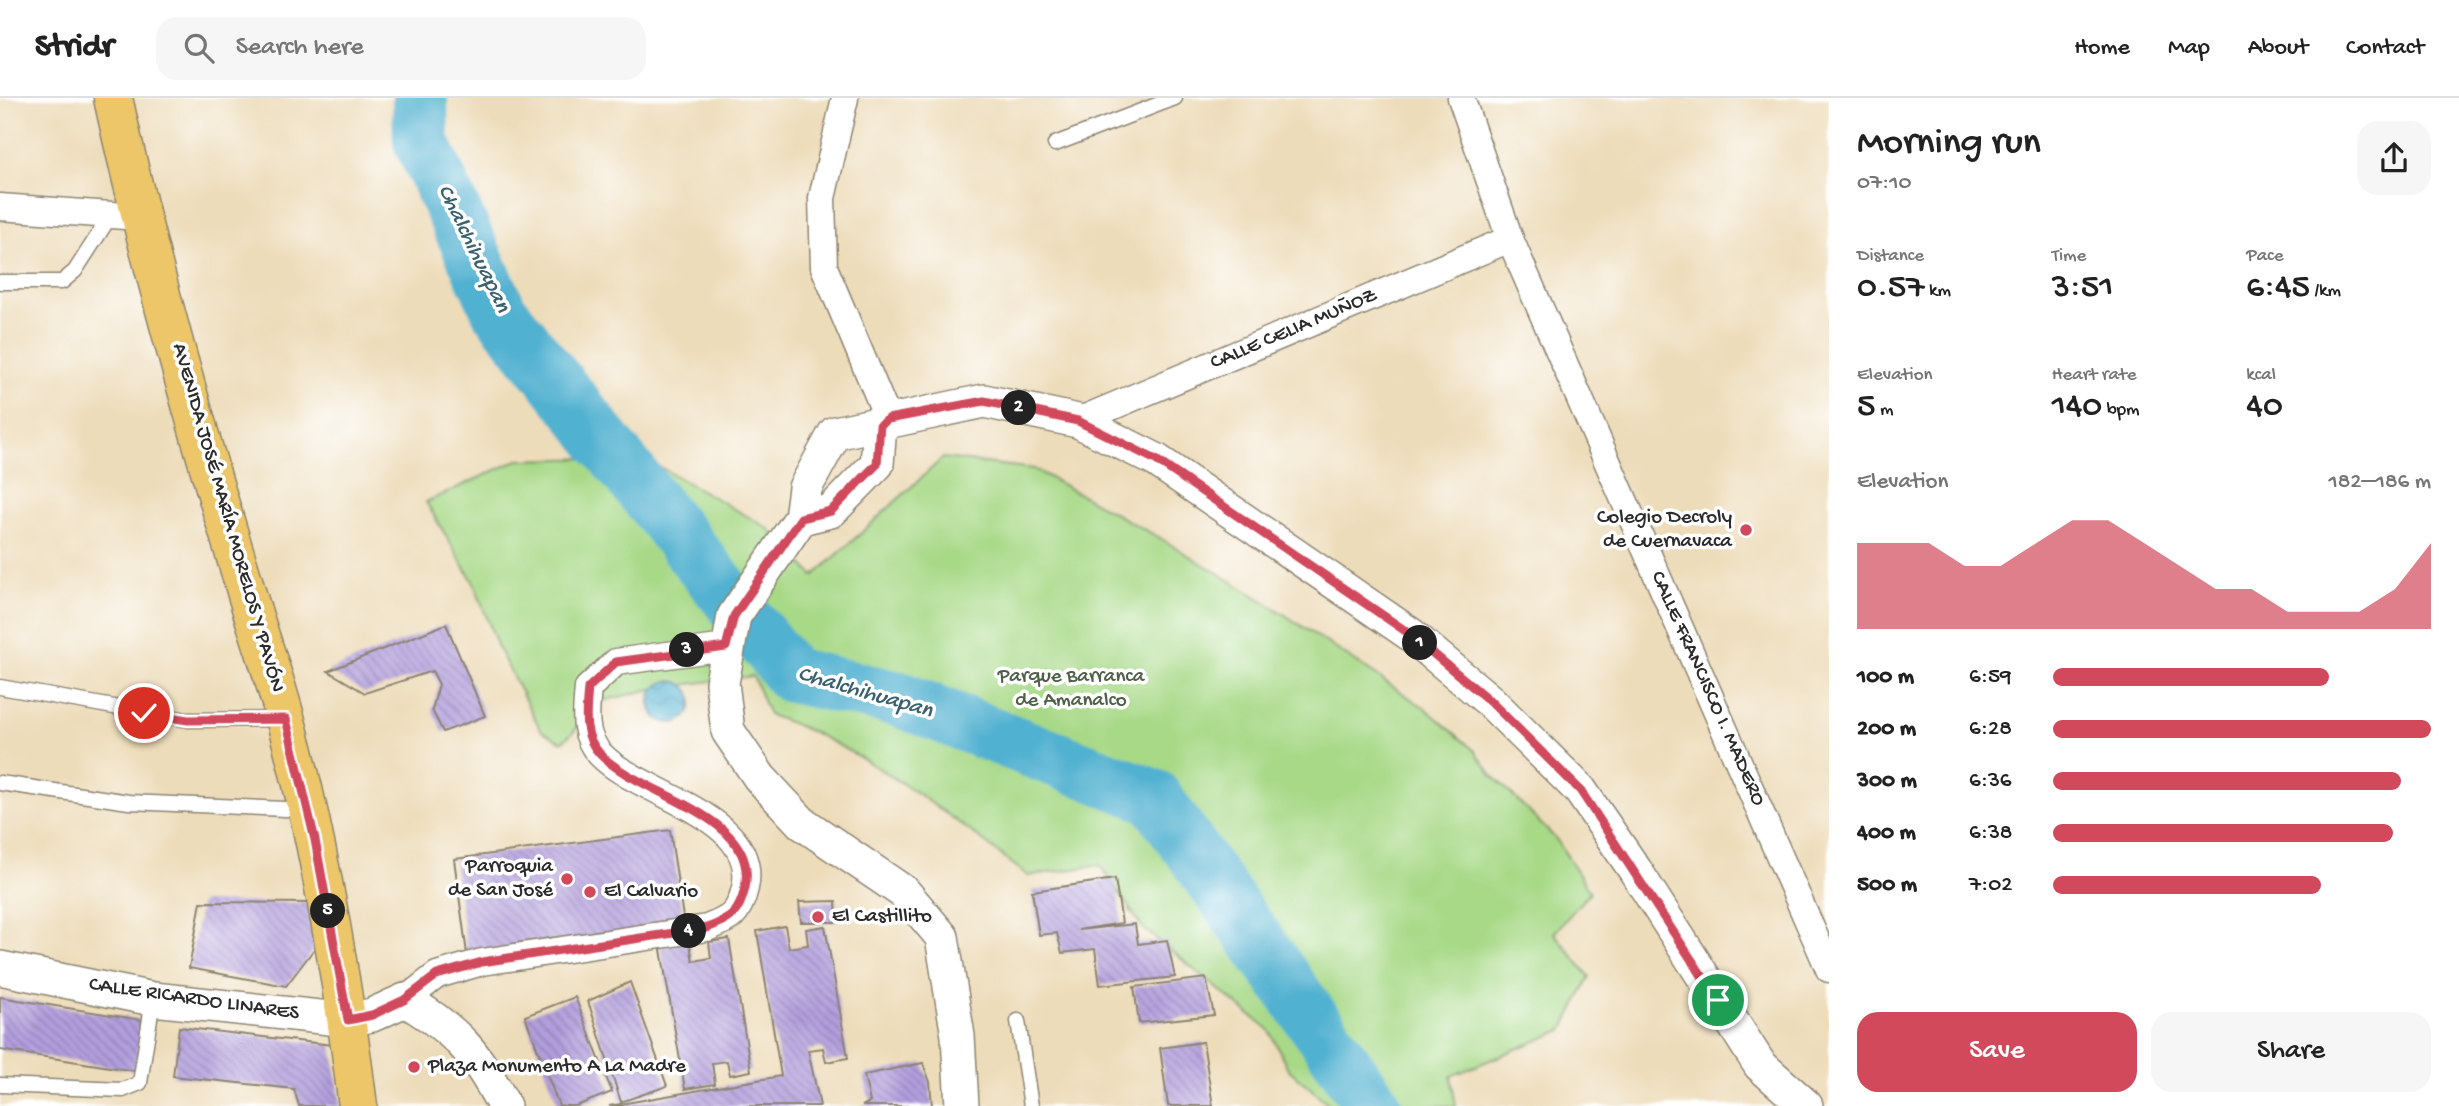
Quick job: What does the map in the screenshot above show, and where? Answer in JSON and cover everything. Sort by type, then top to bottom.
[{"type":"main road","name":"AVENIDA JOSÉ MARÍA MORELOS Y PAVÓN","points":[[113,98],[125,216],[286,719],[308,810],[348,1020],[358,1106]]},
{"type":"street","points":[[799,522],[831,511],[877,464],[884,422],[824,267],[822,198],[845,98]]},
{"type":"street","name":"CALLE FRANCISCO I. MADERO","points":[[1461,98],[1510,239],[1829,969]]},
{"type":"street","points":[[0,207],[125,216]]},
{"type":"street","name":"CALLE CELIA MUÑOZ","points":[[1078,421],[1510,239]]},
{"type":"street","points":[[962,1106],[958,1037],[942,937],[905,893],[802,823],[760,778],[728,731],[722,684],[730,632],[799,522],[805,488],[835,433],[984,401],[1078,421],[1156,460],[1410,634],[1491,702],[1580,790],[1635,870],[1760,1065],[1806,1106]]},
{"type":"street","points":[[348,1020],[372,1015],[404,1000],[437,975],[482,962],[707,928],[724,922],[739,909],[746,883],[741,853],[722,827],[633,779],[599,754],[585,728],[588,688],[616,662],[730,632]]},
{"type":"street","name":"CALLE RICARDO LINARES","points":[[0,968],[153,999],[348,1020]]},
{"type":"street","points":[[404,1000],[439,1020],[470,1049],[504,1106]]},
{"type":"lane","points":[[1055,144],[1175,98]]},
{"type":"lane","points":[[0,282],[62,282],[125,216]]},
{"type":"lane","points":[[0,687],[188,720],[286,719]]},
{"type":"lane","points":[[0,783],[129,802],[308,810]]},
{"type":"lane","points":[[0,1085],[123,1090],[140,1083],[153,999]]},
{"type":"lane","points":[[1018,1021],[1031,1106]]},
{"type":"green space","name":"Parque Barranca de Amanalco","points":[[642,457],[768,528],[814,576],[943,458],[1034,469],[1158,537],[1264,601],[1425,708],[1475,751],[1492,775],[1556,839],[1590,892],[1554,933],[1590,977],[1563,1030],[1451,1076],[1456,1106],[1331,1106],[1288,1069],[1270,1031],[1142,927],[1100,865],[1028,876],[904,784],[802,727],[769,715],[753,676],[656,688],[594,703],[586,720],[562,742],[541,730],[499,650],[474,583],[426,502],[518,460]]},
{"type":"water","points":[[671,681],[686,687],[692,702],[686,717],[671,723],[656,717],[650,702],[656,687]]},
{"type":"building","points":[[446,624],[485,716],[443,732],[432,710],[439,684],[432,671],[365,693],[328,671]]},
{"type":"building","name":"Parroquia de San José","points":[[670,830],[684,924],[467,954],[454,859]]},
{"type":"building","points":[[1115,879],[1122,923],[1078,930],[1135,924],[1138,944],[1167,940],[1175,977],[1100,985],[1095,949],[1062,953],[1057,933],[1039,935],[1032,891]]},
{"type":"building","name":"El Castillito","points":[[836,901],[837,922],[801,922],[799,902]]},
{"type":"building","points":[[201,902],[316,903],[318,944],[286,986],[189,968]]},
{"type":"building","points":[[785,926],[789,948],[808,945],[806,929],[825,926],[848,1058],[826,1062],[823,1048],[808,1050],[820,1106],[609,1106],[781,1076],[757,931]]},
{"type":"building","points":[[689,939],[693,961],[711,958],[709,942],[729,939],[751,1071],[730,1075],[727,1061],[712,1063],[715,1084],[685,1089],[660,944]]},
{"type":"building","points":[[1206,978],[1214,1015],[1139,1023],[1134,987]]},
{"type":"building","points":[[630,982],[667,1086],[621,1102],[588,1001]]},
{"type":"building","points":[[0,997],[142,1020],[136,1071],[0,1050]]},
{"type":"building","points":[[575,997],[612,1092],[576,1106],[559,1106],[525,1016]]},
{"type":"building","points":[[179,1027],[332,1045],[341,1106],[299,1106],[294,1089],[173,1076]]},
{"type":"building","points":[[1203,1042],[1213,1106],[1168,1106],[1160,1048]]},
{"type":"building","points":[[923,1063],[930,1082],[932,1106],[862,1106],[870,1102],[864,1075]]},
{"type":"waterway","name":"Chalchihuapan","points":[[420,98],[421,141],[500,312],[791,675],[899,699],[1154,797],[1374,1106]]},
{"type":"place","name":"Colegio Decroly de Cuernavaca","points":[[1746,530]]},
{"type":"place","name":"Parroquia de San José","points":[[567,879]]},
{"type":"place","name":"El Calvario","points":[[590,892]]},
{"type":"place","name":"El Castillito","points":[[818,917]]},
{"type":"place","name":"Plaza Monumento A La Madre","points":[[414,1067]]},
{"type":"route","points":[[144,713],[188,720],[286,719],[315,840],[348,1020],[372,1015],[404,1000],[437,975],[482,962],[707,928],[724,922],[739,909],[746,883],[741,853],[722,827],[682,803],[633,779],[599,754],[585,728],[588,688],[616,662],[726,647],[734,616],[801,518],[831,511],[877,464],[880,425],[888,419],[984,401],[1078,421],[1156,460],[1410,634],[1491,702],[1580,790],[1718,1000]]}]
